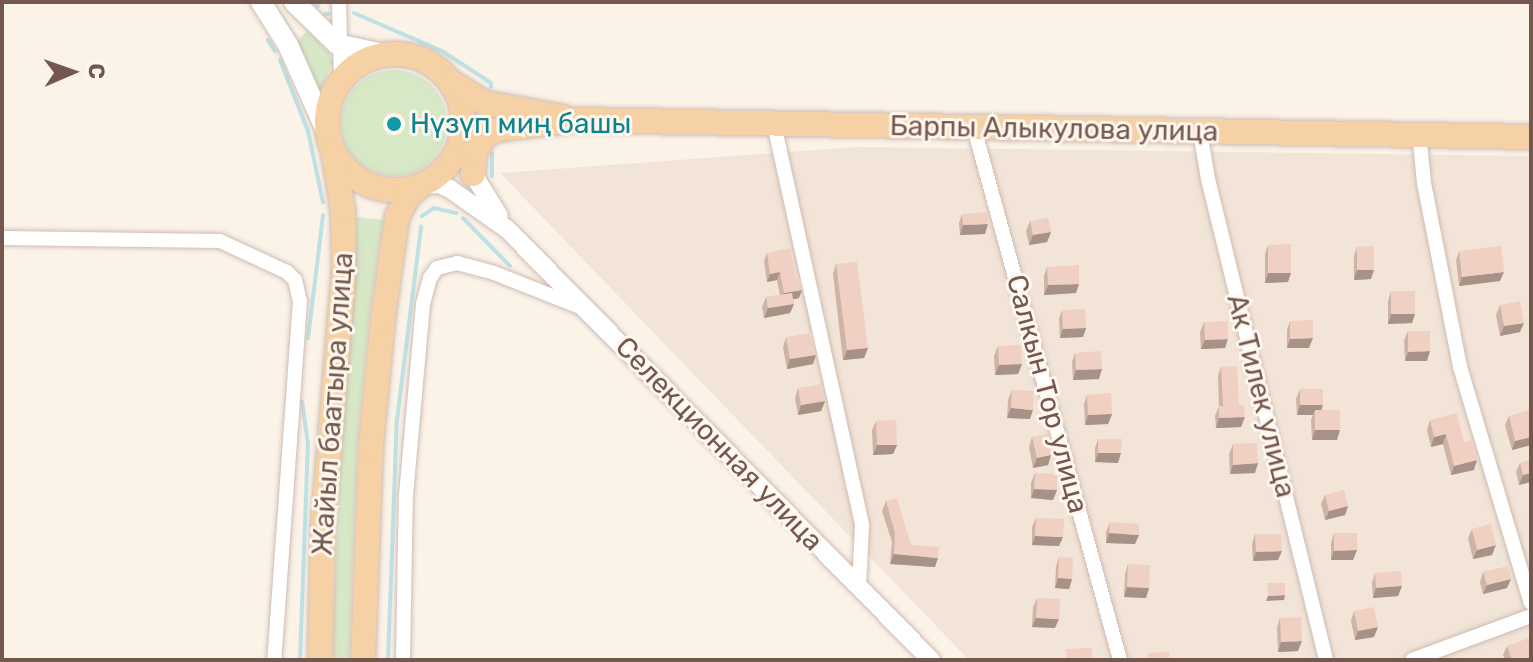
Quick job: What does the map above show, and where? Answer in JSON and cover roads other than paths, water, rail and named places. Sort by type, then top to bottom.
[{"type":"main road","points":[[261,2],[288,45],[331,143],[346,169],[366,183],[390,190],[421,185],[438,175],[460,143],[460,101],[448,79],[419,58],[343,46],[327,37],[294,2]]},
{"type":"main road","points":[[331,143],[327,113],[341,79],[360,63],[383,54]]},
{"type":"main road","name":"Барпы Алыкулова улица","points":[[448,79],[462,91],[485,103],[577,120],[1200,132],[1419,132],[1531,137]]},
{"type":"main road","name":"Барпы Алыкулова улица","points":[[460,143],[487,133],[577,120]]},
{"type":"main road","points":[[473,174],[475,152],[487,133]]},
{"type":"main road","name":"Жайыл баатыра улица","points":[[320,660],[325,484],[344,271],[343,211],[331,143]]},
{"type":"main road","name":"Жайыл баатыра улица","points":[[363,660],[371,445],[383,318],[397,217],[408,196],[421,185]]},
{"type":"street","points":[[339,2],[343,46],[341,79]]},
{"type":"street","points":[[774,124],[862,525],[859,586]]},
{"type":"street","name":"Салкын Тор улица","points":[[974,128],[1120,660]]},
{"type":"street","name":"Ак Тилек улица","points":[[1200,132],[1208,179],[1326,660]]},
{"type":"street","points":[[1419,132],[1424,183],[1460,367],[1531,603]]},
{"type":"street","name":"Селекционная улица","points":[[460,143],[473,174],[507,229]]},
{"type":"street","name":"Селекционная улица","points":[[421,185],[439,184],[450,189],[507,229],[931,660]]},
{"type":"street","points":[[2,238],[220,241],[287,272],[295,280],[300,301],[274,660]]},
{"type":"street","points":[[403,660],[406,495],[423,304],[430,278],[437,268],[457,263],[494,273],[587,309]]},
{"type":"street","points":[[1412,660],[1531,616]]},
{"type":"waterway","points":[[314,2],[318,6]]},
{"type":"waterway","points":[[354,13],[442,51],[491,83],[491,87]]},
{"type":"waterway","points":[[268,40],[275,51]]},
{"type":"waterway","points":[[280,60],[308,131],[323,202]]},
{"type":"waterway","points":[[492,153],[492,176]]},
{"type":"waterway","points":[[422,216],[434,208],[456,213]]},
{"type":"waterway","points":[[308,338],[323,215]]},
{"type":"waterway","points":[[463,218],[510,266]]},
{"type":"waterway","points":[[388,660],[397,420],[421,226]]},
{"type":"waterway","points":[[300,660],[308,444],[302,401]]},
{"type":"place","name":"Нүзүп миң башы","points":[[394,124]]}]
